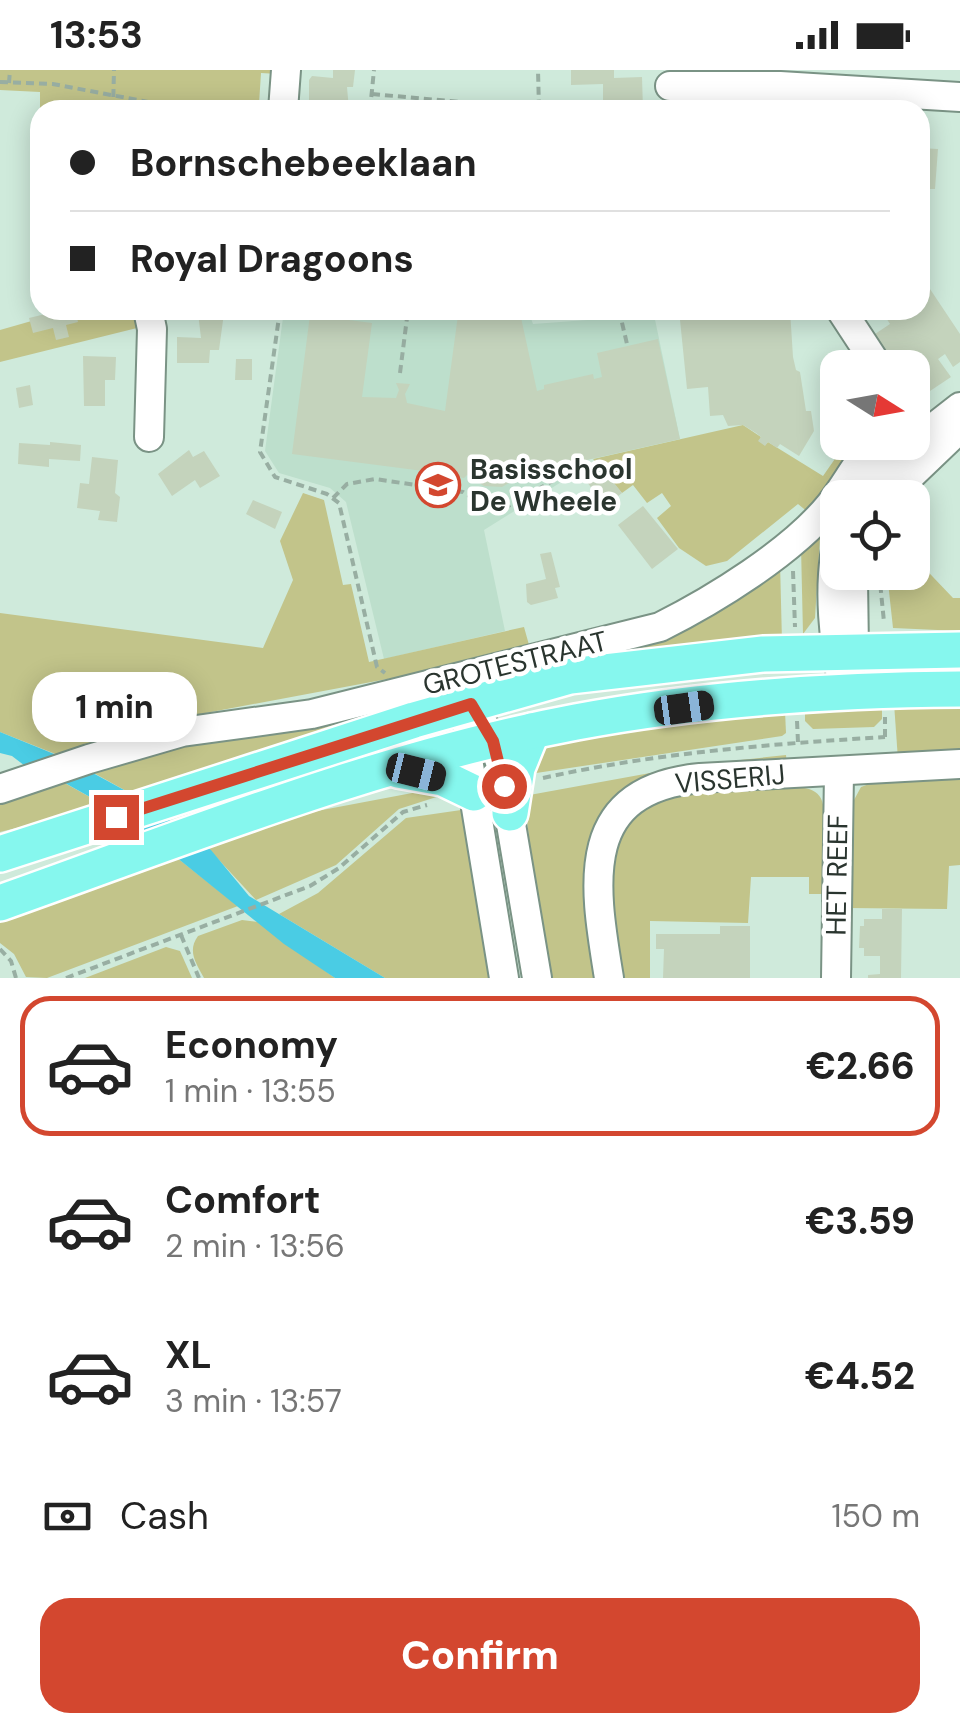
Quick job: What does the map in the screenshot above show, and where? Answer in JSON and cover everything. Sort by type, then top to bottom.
[{"type":"main road","points":[[0,854],[570,676],[764,654],[960,650]]},
{"type":"main road","points":[[0,902],[388,770],[532,732],[632,714],[844,690],[960,690]]},
{"type":"main road","points":[[512,798],[520,756],[532,732]]},
{"type":"main road","points":[[388,770],[443,778],[474,793]]},
{"type":"street","points":[[284,100],[286,70]]},
{"type":"street","points":[[670,89],[780,86],[960,97]]},
{"type":"street","points":[[150,320],[150,437]]},
{"type":"street","points":[[848,320],[868,350]]},
{"type":"street","points":[[930,432],[960,407]]},
{"type":"street","points":[[930,438],[960,428]]},
{"type":"street","name":"GROTESTRAAT","points":[[0,789],[182,732],[312,714],[660,626],[700,607],[792,542],[829,507],[860,460]]},
{"type":"street","points":[[880,480],[900,460]]},
{"type":"street","points":[[837,590],[845,652]]},
{"type":"street","points":[[844,690],[851,590]]},
{"type":"street","points":[[471,704],[479,744],[474,793],[504,978]]},
{"type":"street","points":[[479,744],[512,798],[537,978]]},
{"type":"street","name":"VISSERIJ","points":[[610,978],[599,916],[596,866],[610,827],[650,789],[673,781],[960,764]]},
{"type":"street","name":"HET REEF","points":[[836,978],[839,772]]},
{"type":"path","points":[[9,83],[10,70]]},
{"type":"path","points":[[114,70],[114,100]]},
{"type":"path","points":[[371,100],[374,70]]},
{"type":"path","points":[[538,70],[539,100]]},
{"type":"path","points":[[0,82],[53,84],[136,100]]},
{"type":"path","points":[[372,94],[436,100]]},
{"type":"path","points":[[279,320],[260,452],[275,478],[327,494],[339,504],[377,667],[396,682],[400,692]]},
{"type":"path","points":[[400,374],[407,320]]},
{"type":"path","points":[[619,320],[627,344]]},
{"type":"path","points":[[333,498],[346,484],[375,479],[463,492],[486,506],[503,509],[556,480]]},
{"type":"path","points":[[882,590],[883,594]]},
{"type":"path","points":[[512,798],[656,757],[885,737]]},
{"type":"path","points":[[66,978],[326,878],[403,812],[432,804]]},
{"type":"path","points":[[181,934],[198,978]]},
{"type":"path","points":[[0,949],[11,961],[16,978]]},
{"type":"shaded area","name":"Basisschool De Wheele","points":[[283,320],[532,320],[533,324],[655,320],[680,439],[560,466],[563,481],[484,530],[505,631],[384,659],[346,502],[330,488],[279,473],[265,451]]},
{"type":"green space","points":[[0,70],[278,70],[278,74],[261,73],[259,100],[40,100],[40,92],[0,90]]},
{"type":"green space","points":[[35,320],[136,320],[137,328],[0,362],[0,330]]},
{"type":"green space","points":[[743,425],[761,437],[759,441],[765,445],[768,442],[823,476],[834,460],[851,460],[835,480],[820,480],[820,499],[809,513],[798,504],[727,561],[706,566],[679,548],[657,518],[671,506],[662,493],[647,503],[633,485],[622,493],[593,459]]},
{"type":"green space","points":[[303,493],[324,500],[343,585],[351,584],[369,662],[524,627],[531,652],[174,719],[63,757],[0,732],[0,613],[263,648],[293,580],[280,541]]},
{"type":"green space","points":[[820,528],[815,618],[803,634],[801,547]]},
{"type":"green space","points":[[780,562],[782,642],[613,657],[630,641]]},
{"type":"green space","points":[[930,574],[953,598],[960,598],[960,631],[893,628],[889,590],[930,590]]},
{"type":"green space","points":[[437,692],[410,706],[137,797],[92,772],[189,741]]},
{"type":"green space","points":[[960,702],[960,758],[898,760],[894,703]]},
{"type":"green space","points":[[882,704],[882,719],[874,727],[813,729],[805,721],[805,711]]},
{"type":"green space","points":[[785,711],[786,733],[782,736],[523,775],[539,750],[571,740],[712,717]]},
{"type":"green space","points":[[786,755],[787,766],[731,769],[612,816],[607,978],[546,978],[524,796],[694,765]]},
{"type":"green space","points":[[960,779],[960,865],[949,866],[947,909],[848,908],[848,817],[854,817],[854,800],[861,787],[872,783]]},
{"type":"green space","points":[[61,781],[106,806],[0,832],[0,797]]},
{"type":"green space","points":[[781,782],[783,787],[800,787],[818,794],[824,817],[830,817],[825,894],[809,894],[809,877],[751,877],[748,923],[650,921],[650,978],[617,978],[605,899],[615,836],[625,821],[671,791]]},
{"type":"green space","points":[[444,787],[452,792],[399,809],[336,865],[256,900],[206,846],[301,814]]},
{"type":"green space","points":[[468,809],[499,978],[385,978],[279,914],[318,893],[406,818]]},
{"type":"green space","points":[[176,857],[238,906],[47,978],[26,977],[14,954],[0,943],[0,914]]},
{"type":"green space","points":[[242,920],[258,922],[335,978],[204,978],[193,952],[198,936]]},
{"type":"green space","points":[[166,947],[180,951],[192,978],[85,978]]},
{"type":"water","points":[[0,732],[69,760],[137,797],[211,850],[249,896],[385,978],[335,978],[284,944],[106,806],[0,753]]},
{"type":"building","points":[[333,70],[355,70],[353,87],[347,87],[348,100],[309,100],[312,76],[333,78]]},
{"type":"building","points":[[571,70],[614,70],[614,78],[642,77],[643,100],[603,100],[603,84],[571,85]]},
{"type":"building","points":[[930,149],[938,149],[935,189],[930,189]]},
{"type":"building","points":[[930,289],[960,334],[960,362],[953,367],[945,354],[938,359],[951,377],[930,391],[930,350],[885,350],[875,334],[890,324],[887,320],[930,320]]},
{"type":"building","points":[[29,318],[78,322],[66,325],[69,337],[56,340],[53,328],[33,333]]},
{"type":"building","points":[[199,320],[223,320],[219,350],[210,350],[209,363],[177,363],[177,337],[201,338]]},
{"type":"building","points":[[309,320],[372,323],[362,397],[396,398],[396,383],[410,384],[405,394],[407,403],[445,411],[457,320],[522,320],[537,391],[544,389],[544,385],[593,374],[594,379],[602,377],[597,353],[658,339],[680,439],[560,466],[553,464],[554,469],[525,473],[502,487],[484,486],[467,475],[464,478],[437,474],[438,469],[431,472],[292,454]]},
{"type":"building","points":[[680,320],[791,320],[793,357],[814,431],[799,456],[780,444],[777,448],[768,442],[765,446],[758,441],[761,437],[743,425],[728,426],[723,415],[710,416],[708,387],[687,389]]},
{"type":"building","points":[[83,356],[116,357],[115,380],[105,380],[105,406],[84,406]]},
{"type":"building","points":[[236,359],[252,359],[252,380],[235,380]]},
{"type":"building","points":[[30,385],[33,405],[19,408],[16,388]]},
{"type":"building","points":[[19,443],[81,445],[80,461],[49,459],[49,467],[18,464]]},
{"type":"building","points":[[189,450],[193,457],[204,451],[220,476],[200,488],[195,480],[172,496],[158,474]]},
{"type":"building","points":[[92,457],[118,460],[117,522],[98,520],[100,511],[77,508],[80,483],[89,484]]},
{"type":"building","points":[[604,470],[622,493],[605,506],[587,482]]},
{"type":"building","points":[[253,500],[282,512],[275,529],[246,514]]},
{"type":"building","points":[[643,506],[678,549],[652,569],[618,525]]},
{"type":"building","points":[[551,552],[560,587],[555,588],[558,598],[531,605],[527,602],[526,584],[546,579],[540,554]]},
{"type":"building","points":[[882,909],[902,909],[901,978],[868,978],[880,974],[880,956],[864,956],[864,948],[859,948],[864,919],[882,919]]},
{"type":"building","points":[[720,926],[750,926],[750,978],[663,978],[664,949],[656,949],[656,934],[720,934]]},
{"type":"place","name":"Basisschool De Wheele","points":[[438,485]]},
{"type":"route","points":[[116,817],[471,704],[493,741],[504,786]]}]
